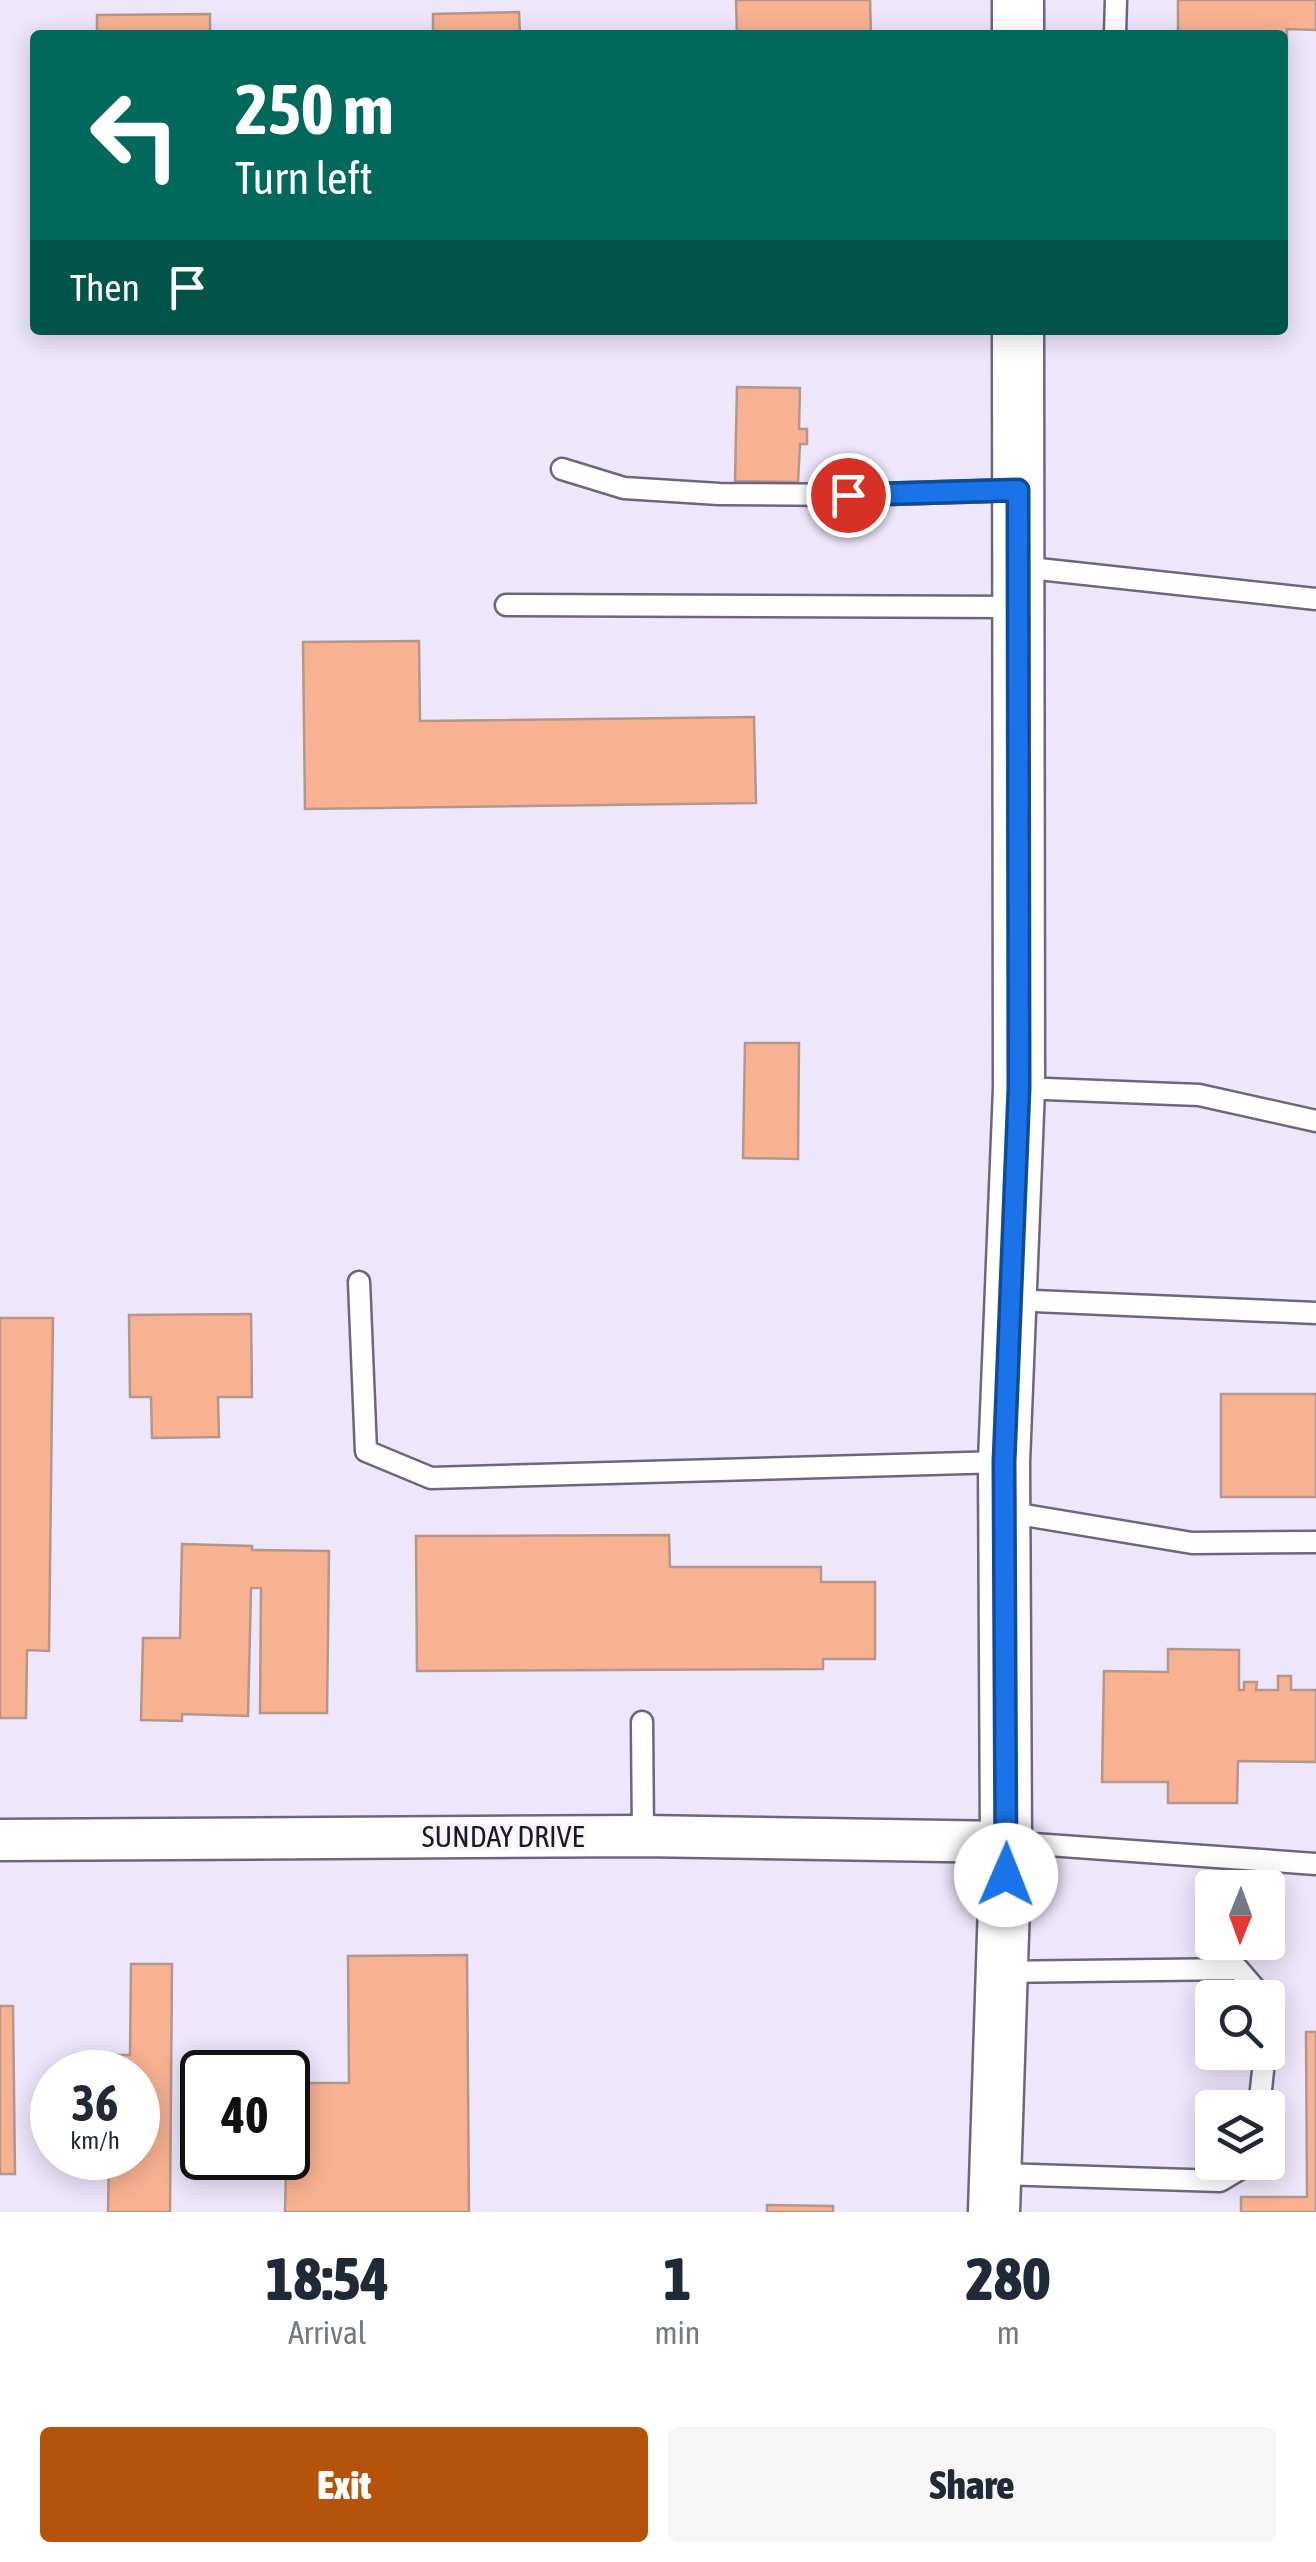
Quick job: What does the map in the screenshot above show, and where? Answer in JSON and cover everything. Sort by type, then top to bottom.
[{"type":"street","points":[[1018,0],[1018,30]]},
{"type":"street","points":[[996,2193],[1006,1842],[1004,1462],[1019,1088],[1018,335]]},
{"type":"street","name":"SUNDAY DRIVE","points":[[0,1840],[642,1836],[1006,1842]]},
{"type":"lane","points":[[1116,0],[1116,30]]},
{"type":"lane","points":[[562,469],[624,488],[719,494],[1018,490]]},
{"type":"lane","points":[[506,605],[1018,587],[1316,599]]},
{"type":"lane","points":[[1019,1088],[1198,1094],[1316,1121]]},
{"type":"lane","points":[[359,1282],[366,1452],[432,1478],[1004,1462]]},
{"type":"lane","points":[[1011,1300],[1316,1313]]},
{"type":"lane","points":[[1004,1512],[1192,1543],[1316,1542]]},
{"type":"lane","points":[[642,1722],[642,1836]]},
{"type":"lane","points":[[1006,1842],[1316,1864]]},
{"type":"lane","points":[[1003,1972],[1238,1969],[1248,1980]]},
{"type":"lane","points":[[996,2193],[1222,2180]]},
{"type":"building","points":[[736,0],[870,0],[871,30],[737,30]]},
{"type":"building","points":[[1178,0],[1316,0],[1316,30],[1178,30]]},
{"type":"building","points":[[519,12],[520,30],[433,30],[433,14]]},
{"type":"building","points":[[210,14],[210,30],[97,30],[97,15]]},
{"type":"building","points":[[737,387],[800,388],[799,429],[807,429],[807,444],[800,444],[798,482],[735,481]]},
{"type":"building","points":[[419,641],[420,721],[754,717],[756,803],[305,809],[303,642]]},
{"type":"building","points":[[745,1043],[799,1043],[798,1159],[743,1158]]},
{"type":"building","points":[[251,1314],[252,1397],[218,1397],[219,1437],[152,1438],[151,1397],[130,1397],[129,1315]]},
{"type":"building","points":[[0,1318],[53,1318],[49,1651],[27,1650],[26,1718],[0,1718]]},
{"type":"building","points":[[1221,1394],[1316,1394],[1316,1497],[1221,1497]]},
{"type":"building","points":[[669,1535],[670,1567],[821,1567],[821,1582],[875,1582],[875,1659],[823,1659],[823,1669],[417,1671],[416,1536]]},
{"type":"building","points":[[182,1544],[329,1551],[327,1713],[260,1713],[261,1588],[251,1588],[248,1716],[182,1714],[182,1721],[141,1720],[143,1638],[180,1638]]},
{"type":"building","points":[[1168,1649],[1239,1650],[1239,1690],[1244,1690],[1244,1682],[1257,1682],[1256,1690],[1278,1690],[1278,1676],[1291,1676],[1291,1690],[1316,1690],[1316,1762],[1238,1761],[1237,1803],[1168,1803],[1168,1782],[1102,1782],[1104,1671],[1168,1672]]},
{"type":"building","points":[[467,1955],[469,2212],[285,2212],[286,2180],[310,2180],[310,2083],[349,2083],[348,1956]]},
{"type":"building","points":[[131,1964],[172,1964],[170,2212],[108,2212],[109,2180],[160,2180],[160,2050],[130,2050]]},
{"type":"building","points":[[0,2006],[13,2006],[15,2174],[0,2174]]},
{"type":"building","points":[[1306,2032],[1316,2032],[1316,2212],[1241,2212],[1241,2197],[1307,2197]]},
{"type":"building","points":[[767,2205],[833,2206],[833,2212],[767,2212]]},
{"type":"route","points":[[848,495],[1018,490],[1019,1088],[1004,1462],[1006,1875]]}]
